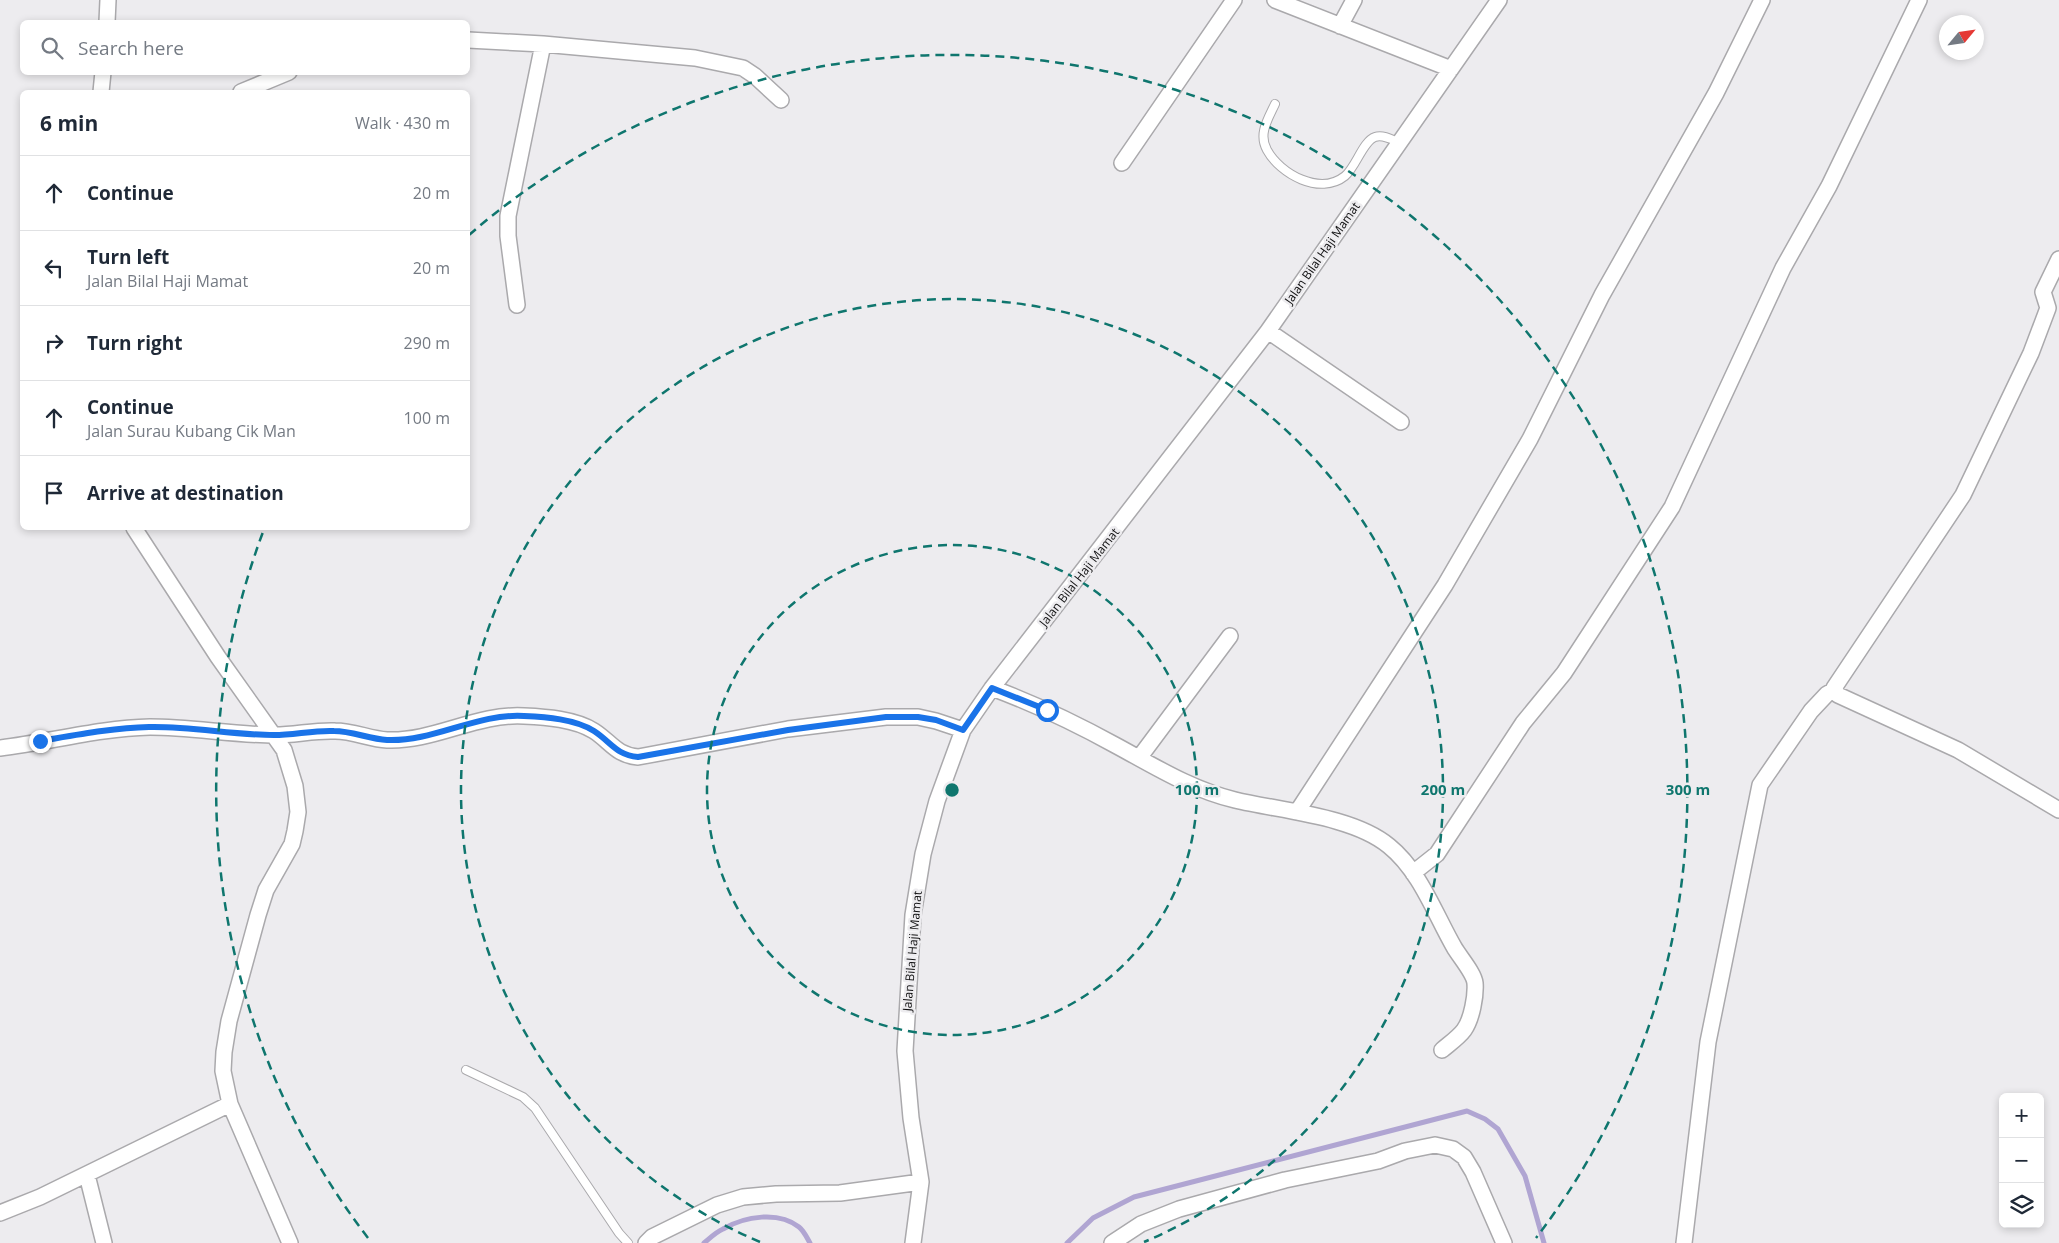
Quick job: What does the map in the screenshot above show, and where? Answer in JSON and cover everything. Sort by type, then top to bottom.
[{"type":"street","points":[[107,20],[108,0]]},
{"type":"street","points":[[1122,163],[1234,0]]},
{"type":"street","points":[[1275,0],[1451,69]]},
{"type":"street","points":[[1340,26],[1354,0]]},
{"type":"street","name":"Jalan Bilal Haji Mamat","points":[[913,1243],[921,1182],[911,1118],[905,1051],[913,915],[923,854],[936,801],[963,730],[992,688],[1268,331],[1499,0]]},
{"type":"street","points":[[1297,812],[1444,584],[1530,439],[1602,295],[1716,93],[1762,0]]},
{"type":"street","points":[[1413,873],[1437,854],[1513,738],[1564,673],[1672,507],[1783,268],[1829,186],[1918,0]]},
{"type":"street","points":[[470,40],[543,44],[695,58],[743,68],[782,100]]},
{"type":"street","points":[[517,305],[508,236],[508,216],[543,44]]},
{"type":"street","points":[[101,90],[103,75]]},
{"type":"street","points":[[246,90],[282,75]]},
{"type":"street","points":[[1684,1243],[1708,1042],[1760,785],[1810,711],[1827,694],[1834,690],[1835,685],[1963,495],[2053,305],[2043,292],[2059,259]]},
{"type":"street","points":[[1268,331],[1401,422]]},
{"type":"street","points":[[135,530],[218,657],[284,750],[290,764],[298,798],[298,812],[292,844],[274,874],[264,898],[230,1021],[224,1052],[223,1072],[230,1104],[290,1243]]},
{"type":"street","points":[[1139,758],[1230,636]]},
{"type":"street","points":[[992,688],[1075,723],[1204,791],[1233,800],[1297,812],[1361,829],[1390,846],[1413,873],[1454,947],[1475,980],[1475,1000],[1465,1029],[1442,1050]]},
{"type":"street","points":[[1834,690],[1838,696],[1958,750],[2059,810]]},
{"type":"street","points":[[0,748],[110,730],[149,727],[274,735],[335,730],[386,740],[410,739],[492,718],[523,716],[578,724],[594,731],[620,753],[638,757],[788,730],[886,717],[918,717],[936,720],[963,730]]},
{"type":"street","points":[[0,1213],[87,1175],[230,1104]]},
{"type":"street","points":[[1112,1243],[1141,1224],[1179,1209],[1285,1180],[1378,1161],[1405,1151],[1435,1145],[1453,1149],[1464,1157],[1504,1243]]},
{"type":"street","points":[[87,1175],[104,1243]]},
{"type":"street","points":[[646,1243],[652,1237],[716,1205],[743,1197],[776,1194],[840,1193],[921,1182]]},
{"type":"lane","points":[[1276,104],[1265,126],[1263,135],[1266,148],[1279,167],[1290,174],[1311,182],[1334,182],[1344,176],[1351,169],[1369,140],[1375,137],[1382,136],[1400,143]]},
{"type":"lane","points":[[466,1070],[523,1097],[534,1108],[618,1233],[628,1243]]},
{"type":"waterway","points":[[1067,1243],[1093,1218],[1134,1197],[1467,1111],[1485,1119],[1498,1129],[1525,1176],[1544,1243]]},
{"type":"waterway","points":[[704,1243],[718,1232],[732,1225],[751,1218],[762,1217],[772,1217],[791,1222],[801,1229],[810,1243]]},
{"type":"route","points":[[40,741],[110,730],[149,727],[274,735],[335,730],[364,734],[386,740],[410,739],[473,722],[501,717],[523,716],[578,724],[594,731],[620,753],[638,757],[788,730],[886,717],[918,717],[936,720],[963,730],[992,688],[1047,710]]}]
